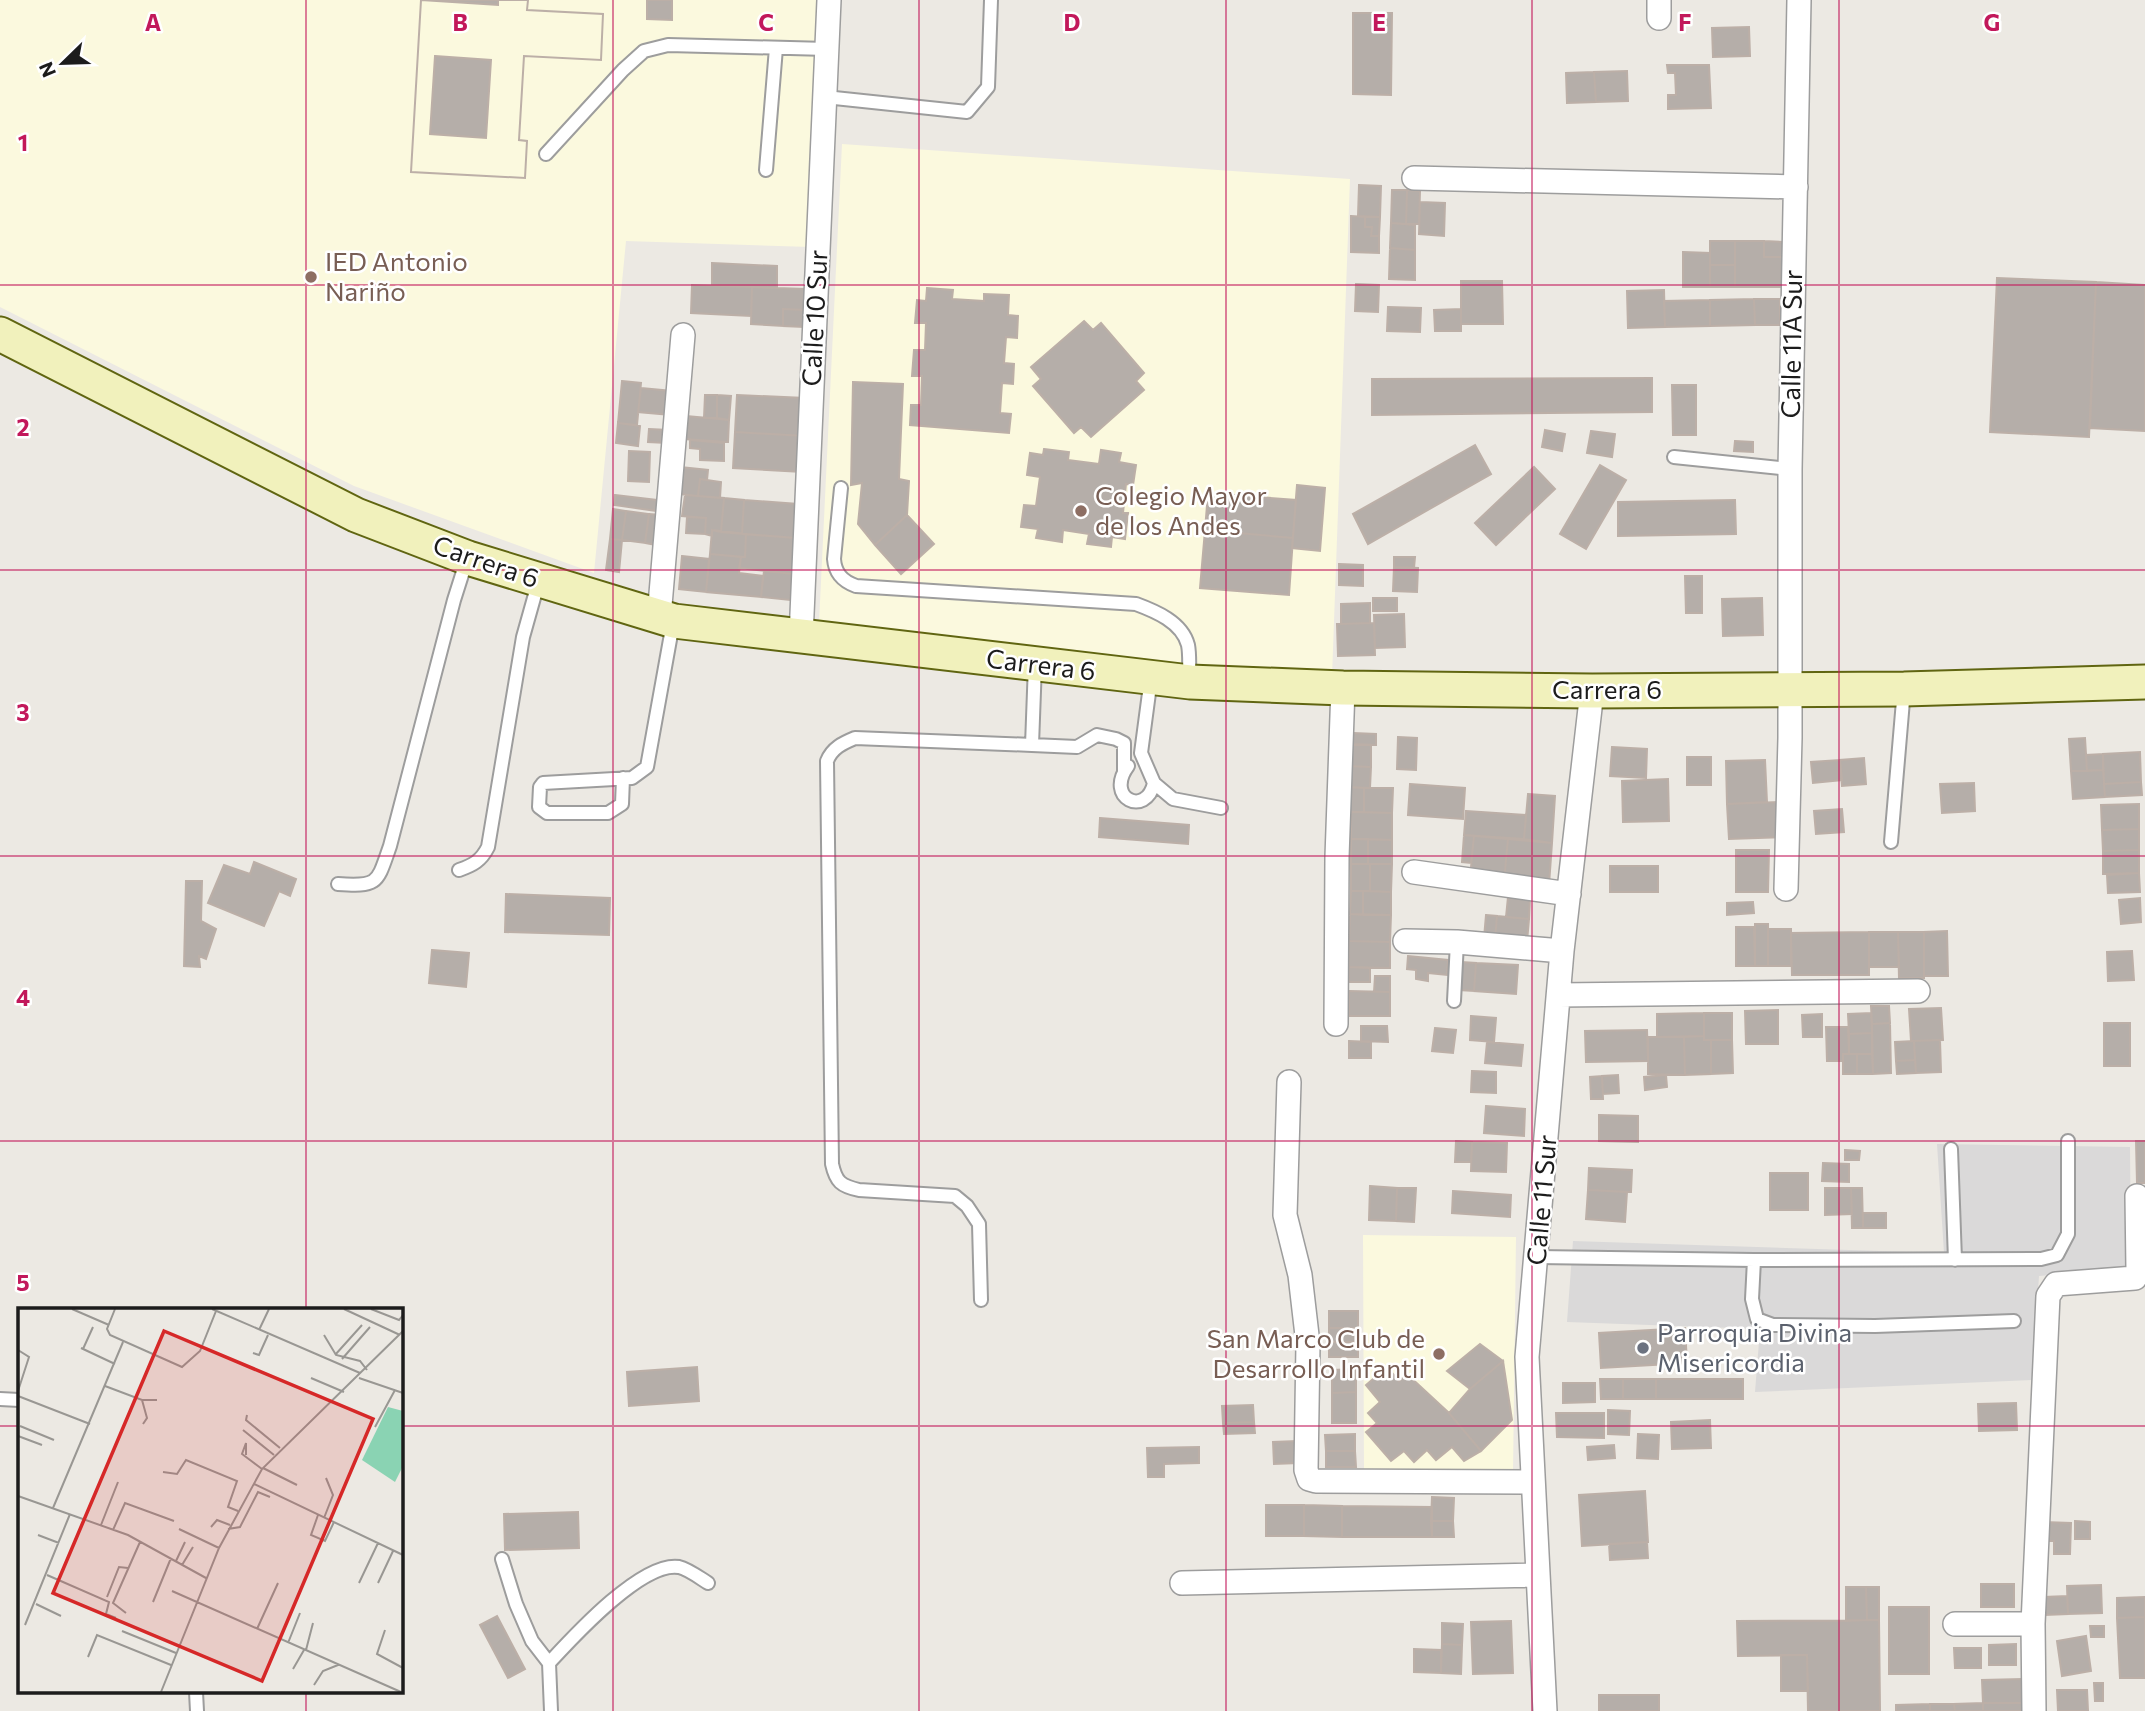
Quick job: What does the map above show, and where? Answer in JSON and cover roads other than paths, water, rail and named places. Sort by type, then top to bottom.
[{"type":"main road","name":"Carrera 6","points":[[0,334],[356,515],[468,558],[666,619],[1189,682],[1343,688],[1592,691],[1904,689],[2145,682]]},
{"type":"street","name":"Calle 10 Sur","points":[[801,637],[829,0]]},
{"type":"street","name":"Calle 11A Sur","points":[[1786,889],[1790,738],[1790,468],[1799,0]]},
{"type":"street","points":[[1413,178],[1796,187]]},
{"type":"street","points":[[666,619],[683,335]]},
{"type":"street","points":[[1336,1024],[1338,816],[1343,688]]},
{"type":"street","name":"Calle 11 Sur","points":[[1545,1711],[1527,1357],[1562,951],[1592,691]]},
{"type":"street","points":[[1414,872],[1569,894]]},
{"type":"street","points":[[1405,942],[1457,942],[1562,951]]},
{"type":"street","points":[[1559,995],[1918,990]]},
{"type":"street","points":[[1289,1082],[1285,1215],[1300,1275],[1308,1344],[1306,1470],[1309,1479],[1533,1482]]},
{"type":"street","points":[[2034,1711],[2033,1624],[2048,1296],[2056,1284],[2135,1278],[2138,1270],[2137,1196]]},
{"type":"street","points":[[1182,1583],[1537,1575]]},
{"type":"street","points":[[1955,1624],[2033,1624]]},
{"type":"lane","points":[[825,97],[967,113],[988,87],[991,0]]},
{"type":"lane","points":[[546,154],[623,70],[644,51],[668,45],[827,49]]},
{"type":"lane","points":[[766,170],[776,48]]},
{"type":"lane","points":[[1674,457],[1790,468]]},
{"type":"lane","points":[[841,488],[834,559],[835,567],[846,583],[856,586],[1136,604],[1163,615],[1177,627],[1187,643],[1189,682]]},
{"type":"lane","points":[[338,884],[366,886],[379,877],[390,846],[454,600],[468,558]]},
{"type":"lane","points":[[459,870],[472,866],[482,858],[488,847],[523,637],[539,580]]},
{"type":"lane","points":[[623,778],[622,804],[608,813],[547,813],[539,807],[540,787],[546,782],[623,778],[632,778],[647,767],[666,619]]},
{"type":"lane","points":[[1032,745],[1035,664]]},
{"type":"lane","points":[[1124,771],[1140,753],[1151,678]]},
{"type":"lane","points":[[1891,842],[1904,689]]},
{"type":"lane","points":[[981,1300],[979,1224],[967,1206],[955,1196],[859,1190],[844,1187],[836,1179],[832,1164],[827,761],[830,753],[840,744],[855,738],[1077,747],[1097,735],[1124,743],[1124,771],[1119,785],[1129,800],[1137,802],[1146,799],[1152,792],[1154,783]]},
{"type":"lane","points":[[1140,753],[1154,783],[1173,799],[1221,808]]},
{"type":"lane","points":[[1454,1001],[1457,942]]},
{"type":"lane","points":[[1537,1257],[1754,1260],[2041,1259],[2057,1255],[2068,1234],[2068,1141]]},
{"type":"lane","points":[[1951,1149],[1955,1260]]},
{"type":"lane","points":[[1754,1260],[1752,1299],[1757,1319],[1773,1325],[1875,1326],[2014,1321]]},
{"type":"lane","points":[[0,1399],[18,1400]]},
{"type":"lane","points":[[502,1559],[516,1604],[532,1641],[549,1663],[551,1711]]},
{"type":"lane","points":[[549,1663],[593,1616],[658,1569],[680,1567],[708,1583]]},
{"type":"place","name":"IED Antonio Nariño","points":[[311,277]]},
{"type":"place","name":"Colegio Mayor de los Andes","points":[[1081,511]]},
{"type":"place","name":"Parroquia Divina Misericordia","points":[[1643,1348]]},
{"type":"place","name":"San Marco Club de Desarrollo Infantil","points":[[1439,1354]]}]
